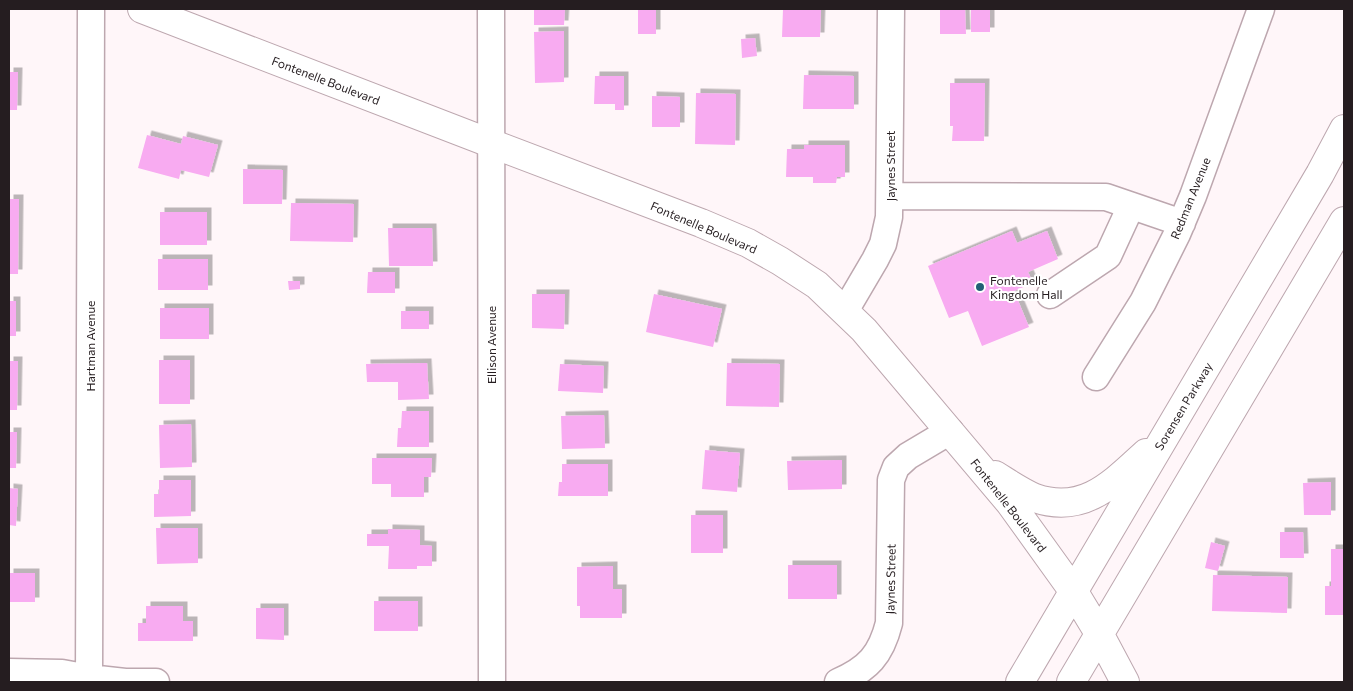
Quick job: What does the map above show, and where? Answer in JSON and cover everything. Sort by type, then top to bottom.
[{"type":"main road","name":"Fontenelle Boulevard","points":[[142,9],[490,144],[701,223],[748,243],[817,285],[864,330],[1010,503],[1074,592],[1125,682]]},
{"type":"main road","name":"Sorensen Parkway","points":[[1020,682],[1320,174],[1344,129]]},
{"type":"main road","points":[[1070,682],[1100,635],[1344,221]]},
{"type":"main road","points":[[977,464],[1034,497],[1057,504],[1072,503],[1089,497],[1108,486],[1165,438]]},
{"type":"street","name":"Hartman Avenue","points":[[90,680],[91,9]]},
{"type":"street","name":"Ellison Avenue","points":[[491,9],[492,682]]},
{"type":"street","name":"Jaynes Street","points":[[845,311],[872,267],[883,244],[889,217],[890,9]]},
{"type":"street","name":"Redman Avenue","points":[[1096,377],[1143,302],[1182,223],[1261,9]]},
{"type":"street","points":[[890,196],[1106,197],[1182,223]]},
{"type":"street","points":[[1050,295],[1108,256],[1131,206]]},
{"type":"street","name":"Jaynes Street","points":[[838,682],[854,675],[878,653],[884,641],[889,623],[891,480],[896,467],[908,456],[950,431]]},
{"type":"street","points":[[9,672],[62,673],[90,680],[156,682]]},
{"type":"building","points":[[534,9],[565,9],[564,25],[534,25]]},
{"type":"building","points":[[638,9],[656,9],[656,34],[638,34]]},
{"type":"building","points":[[783,9],[821,9],[820,37],[782,37]]},
{"type":"building","points":[[940,9],[965,9],[966,34],[940,34]]},
{"type":"building","points":[[971,9],[990,9],[990,32],[971,32]]},
{"type":"building","points":[[564,31],[564,82],[535,83],[534,32]]},
{"type":"building","points":[[755,38],[757,56],[742,58],[741,39]]},
{"type":"building","points":[[9,72],[18,72],[17,110],[9,110]]},
{"type":"building","points":[[804,75],[854,76],[854,109],[803,109]]},
{"type":"building","points":[[595,76],[624,76],[624,110],[615,110],[615,104],[594,104]]},
{"type":"building","points":[[950,83],[985,83],[984,141],[952,141],[953,126],[950,126]]},
{"type":"building","points":[[696,93],[736,94],[735,145],[695,144]]},
{"type":"building","points":[[652,96],[680,97],[680,127],[652,127]]},
{"type":"building","points":[[147,135],[181,144],[183,136],[218,145],[209,177],[181,170],[179,179],[138,168]]},
{"type":"building","points":[[804,145],[845,145],[845,177],[837,177],[836,183],[813,183],[813,177],[786,177],[787,149],[804,149]]},
{"type":"building","points":[[243,169],[283,170],[282,204],[243,204]]},
{"type":"building","points":[[9,199],[19,199],[18,274],[9,274]]},
{"type":"building","points":[[291,203],[354,204],[353,242],[290,241]]},
{"type":"building","points":[[160,212],[207,212],[207,245],[160,245]]},
{"type":"building","points":[[388,228],[432,228],[433,266],[389,266]]},
{"type":"building","name":"Fontenelle Kingdom Hall","points":[[1012,231],[1017,243],[1047,231],[1058,259],[1028,272],[1033,283],[1014,291],[1029,327],[982,346],[968,311],[949,318],[928,266]]},
{"type":"building","points":[[158,259],[208,259],[208,290],[158,290]]},
{"type":"building","points":[[368,272],[395,272],[395,293],[367,293]]},
{"type":"building","points":[[288,281],[300,281],[300,289],[289,290]]},
{"type":"building","points":[[532,294],[565,294],[564,329],[532,328]]},
{"type":"building","points":[[654,294],[722,309],[713,347],[646,332]]},
{"type":"building","points":[[9,301],[16,301],[16,336],[9,336]]},
{"type":"building","points":[[160,308],[209,308],[209,339],[160,339]]},
{"type":"building","points":[[401,311],[429,311],[429,329],[401,329]]},
{"type":"building","points":[[159,360],[190,360],[190,404],[159,404]]},
{"type":"building","points":[[9,361],[18,361],[17,410],[9,410]]},
{"type":"building","points":[[427,363],[429,399],[398,400],[398,382],[367,382],[366,364]]},
{"type":"building","points":[[727,363],[780,364],[779,407],[726,406]]},
{"type":"building","points":[[560,364],[604,366],[603,393],[558,391]]},
{"type":"building","points":[[402,411],[429,411],[429,447],[397,447],[398,428],[401,428]]},
{"type":"building","points":[[604,415],[605,448],[562,449],[561,416]]},
{"type":"building","points":[[191,424],[192,467],[160,468],[159,425]]},
{"type":"building","points":[[9,432],[17,432],[16,468],[9,468]]},
{"type":"building","points":[[705,450],[740,453],[737,492],[702,489]]},
{"type":"building","points":[[372,458],[432,458],[431,477],[424,477],[424,497],[391,497],[391,484],[372,484]]},
{"type":"building","points":[[842,460],[842,489],[788,490],[787,461]]},
{"type":"building","points":[[562,464],[608,464],[608,496],[558,496],[559,482],[562,482]]},
{"type":"building","points":[[159,480],[191,480],[191,516],[154,517],[154,494],[159,494]]},
{"type":"building","points":[[1331,482],[1331,515],[1304,515],[1303,483]]},
{"type":"building","points":[[9,488],[18,489],[16,526],[9,525]]},
{"type":"building","points":[[691,515],[723,515],[723,553],[691,553]]},
{"type":"building","points":[[156,528],[198,528],[198,563],[157,564]]},
{"type":"building","points":[[388,529],[420,530],[420,545],[432,546],[432,566],[417,566],[417,569],[388,569],[389,546],[367,546],[367,534],[388,534]]},
{"type":"building","points":[[1280,532],[1303,532],[1304,558],[1280,558]]},
{"type":"building","points":[[1211,542],[1225,546],[1218,571],[1205,568]]},
{"type":"building","points":[[1331,549],[1344,549],[1344,615],[1325,615],[1325,586],[1331,586]]},
{"type":"building","points":[[788,565],[837,565],[837,599],[788,599]]},
{"type":"building","points":[[613,566],[613,589],[622,589],[622,618],[580,618],[580,606],[577,606],[577,567]]},
{"type":"building","points":[[9,573],[35,573],[35,602],[9,602]]},
{"type":"building","points":[[1213,575],[1288,577],[1287,613],[1212,611]]},
{"type":"building","points":[[374,601],[418,601],[418,631],[374,631]]},
{"type":"building","points":[[146,606],[183,606],[183,621],[193,621],[193,641],[138,641],[138,623],[146,623]]},
{"type":"building","points":[[256,608],[284,608],[284,640],[256,639]]},
{"type":"place","name":"Fontenelle Kingdom Hall","points":[[980,287]]}]
